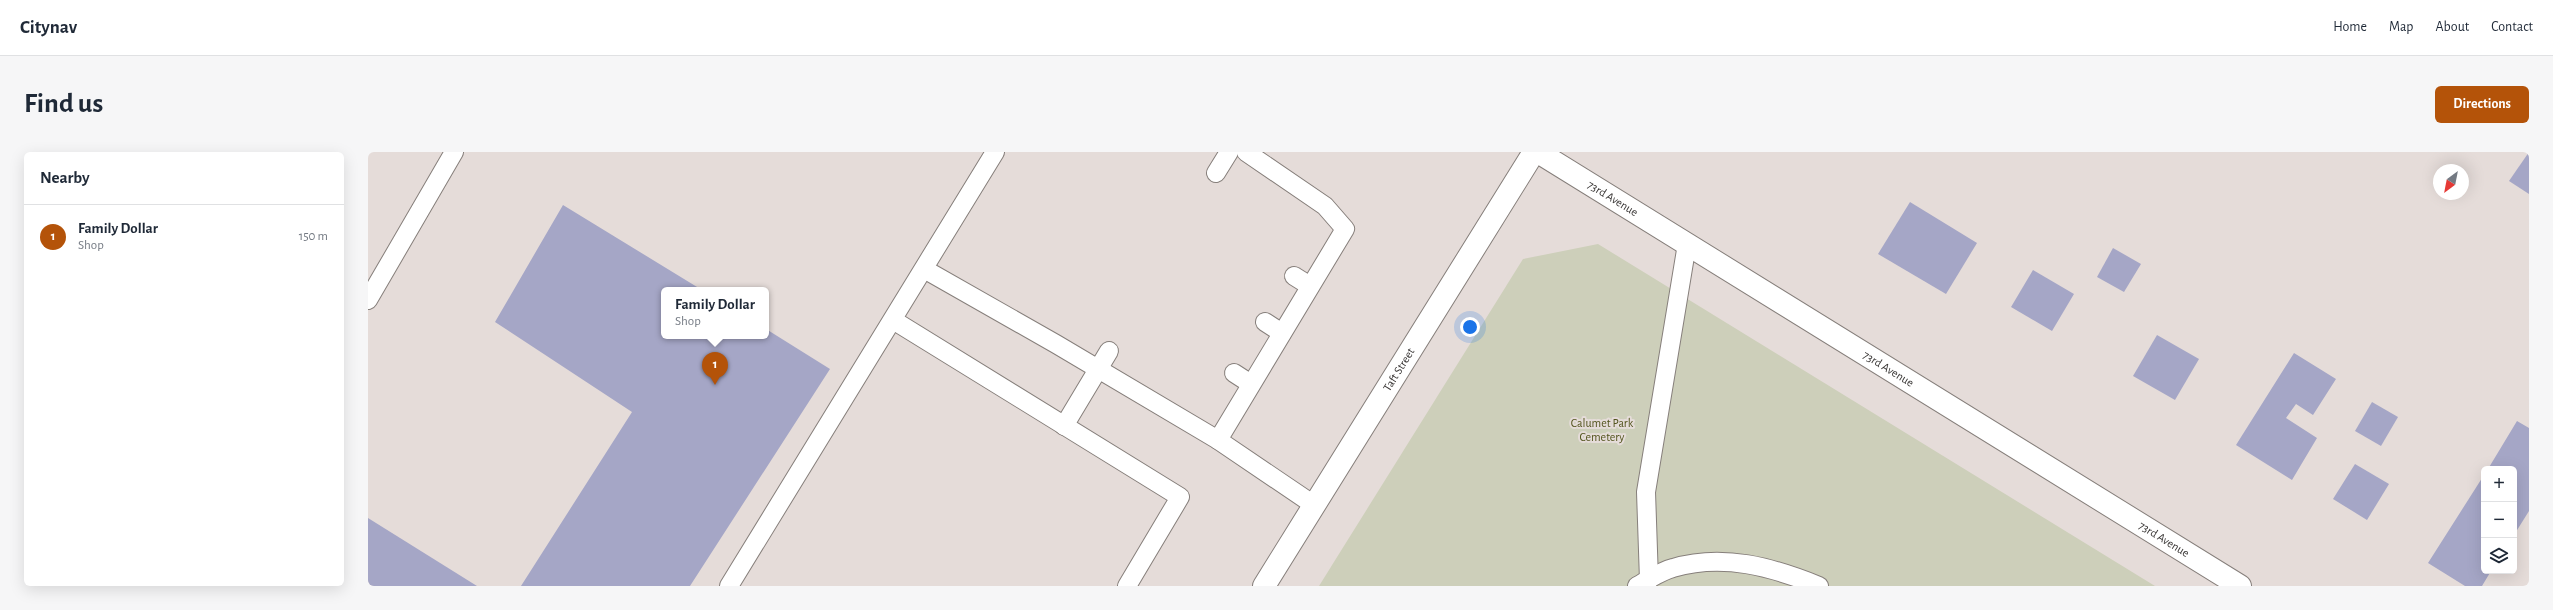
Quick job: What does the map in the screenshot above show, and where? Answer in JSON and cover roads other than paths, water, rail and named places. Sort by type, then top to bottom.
[{"type":"street","name":"Taft Street","points":[[1264,586],[1534,152]]},
{"type":"street","name":"73rd Avenue","points":[[1538,152],[2240,586]]},
{"type":"lane","points":[[368,300],[454,152]]},
{"type":"lane","points":[[730,586],[994,152]]},
{"type":"lane","points":[[1216,173],[1229,152]]},
{"type":"lane","points":[[1218,440],[1345,229],[1325,206],[1246,152]]},
{"type":"lane","points":[[1687,244],[1646,492],[1643,583],[1672,568],[1709,561],[1754,564],[1783,571],[1819,586]]},
{"type":"lane","points":[[924,269],[1218,440],[1314,505]]},
{"type":"lane","points":[[1294,276],[1310,286]]},
{"type":"lane","points":[[893,320],[1180,498],[1127,586]]},
{"type":"lane","points":[[1265,322],[1282,333]]},
{"type":"lane","points":[[1064,426],[1099,370],[1109,351]]},
{"type":"lane","points":[[1234,373],[1251,384]]},
{"type":"place","name":"Family Dollar","points":[[715,385]]},
{"type":"park label","name":"Calumet Park Cemetery","points":[[1602,430]]}]
